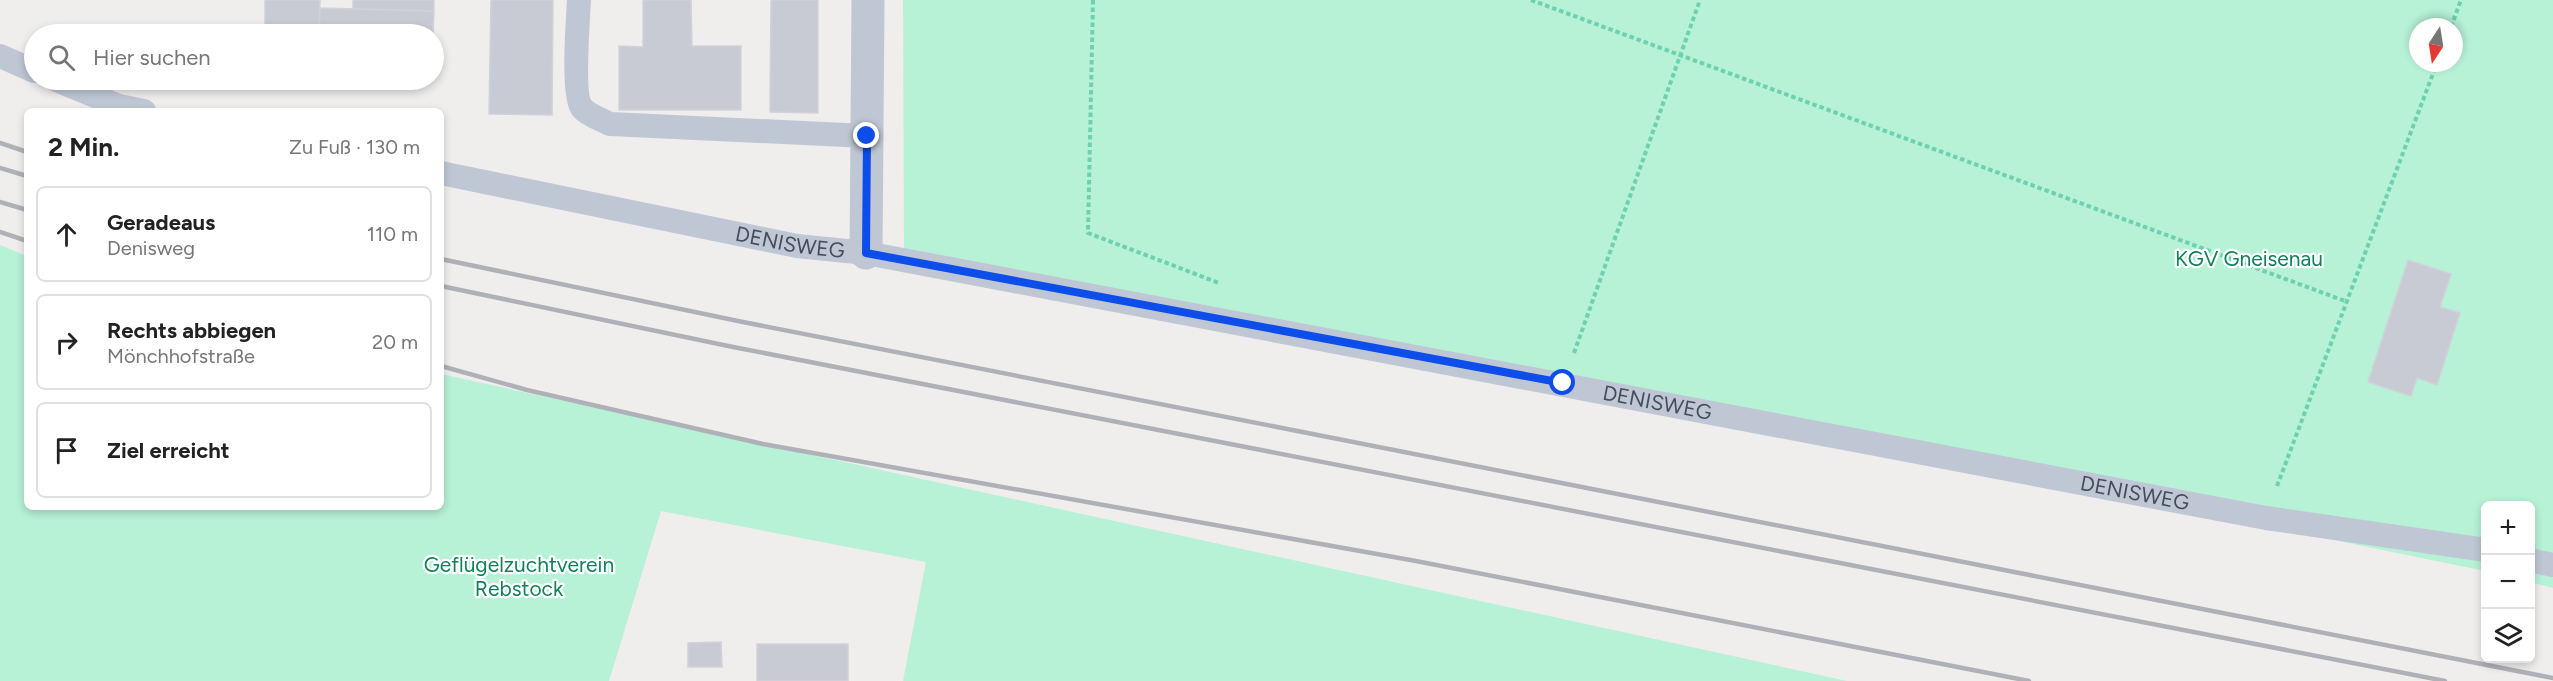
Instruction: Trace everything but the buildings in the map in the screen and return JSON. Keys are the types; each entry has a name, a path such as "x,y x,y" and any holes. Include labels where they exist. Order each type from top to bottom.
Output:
{"street":[{"path":"866,253 868,0"}],"lane":[{"path":"579,0 576,90 580,106 590,115 610,123 867,136"},
{"path":"0,56 24,67"},
{"path":"80,90 129,108"},
{"name":"DENISWEG","path":"444,173 797,246 866,253 1563,383 2266,518 2481,549"},
{"path":"2535,561 2553,565"}],"path":[{"path":"1093,0 1088,233 1228,286"},
{"path":"1531,0 2345,301"},
{"path":"1563,383 1700,0"},
{"path":"2454,18 2461,0"},
{"path":"2266,518 2345,301 2434,72"}],"green space":[{"name":"KGV Gneisenau","path":"903,0 2553,0 2553,588 2535,583 2535,501 2481,501 2481,570 904,248"},
{"name":"Geflügelzuchtverein Rebstock","path":"0,245 24,255 24,510 444,510 444,375 1847,681 903,681 926,562 661,511 609,681 0,681"}],"railway":[{"path":"0,143 24,151"},
{"path":"0,168 24,175"},
{"path":"0,202 24,209"},
{"path":"0,232 24,240"},
{"path":"444,260 738,321 2553,678"},
{"path":"444,287 733,347 2445,681"},
{"path":"444,367 527,390 763,444 1416,561 2029,681"}],"route":[{"path":"867,136 866,253 1381,351 1563,383"}]}
